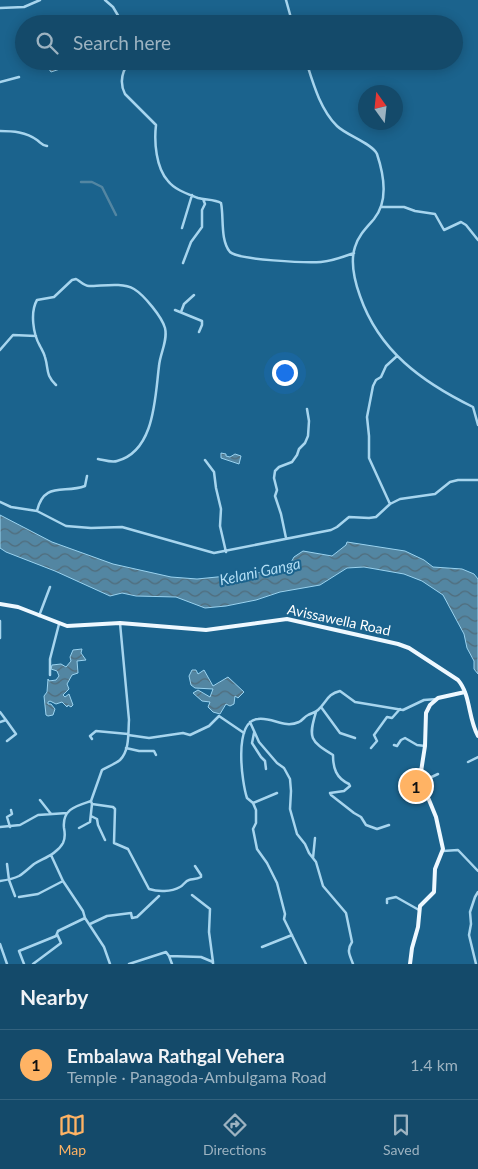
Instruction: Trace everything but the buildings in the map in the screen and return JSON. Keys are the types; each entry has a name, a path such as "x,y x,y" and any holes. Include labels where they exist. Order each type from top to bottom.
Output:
{"main road":[{"name":"Avissawella Road","path":"0,604 18,607 59,624 72,627 120,623 206,630 233,628 278,619 297,620 369,636 409,648 458,680 465,692 469,713 478,736"},
{"path":"410,964 421,904 434,892 435,869 443,851 436,816 421,782 420,775 425,746 426,713 430,705 438,698 465,692"}],"street":[{"path":"0,8 24,7 40,0"},
{"path":"105,0 113,7 118,15"},
{"path":"286,0 290,15"},
{"path":"124,70 121,81 124,94 156,125 156,153 168,182 184,193 221,203 222,229 228,248 234,254 250,258 288,262 322,262 354,253"},
{"path":"309,70 320,100 338,127 359,141 369,145 376,152 384,183 382,207 359,237 354,249 355,283 362,303 389,348 434,386 473,407 478,425"},
{"path":"0,82 19,77"},
{"path":"0,131 23,133 36,139 42,145 47,146"},
{"path":"182,228 192,195"},
{"path":"183,263 191,242 202,227 202,210 205,204 203,199"},
{"path":"382,207 404,207 435,214 444,230 461,222 466,225 478,240"},
{"path":"56,385 48,378 45,357 36,336 33,320 35,304 37,300 54,297 72,280 76,279 87,286 126,286 134,290 154,310 164,324 166,331 165,343 160,357 157,395 142,444 132,454 116,462 98,459"},
{"path":"181,312 184,304 194,295"},
{"path":"175,310 202,321 199,332"},
{"path":"0,350 13,335 36,336"},
{"path":"390,504 369,458 370,436 367,417 373,386 376,380 382,377 386,366 397,356"},
{"path":"286,538 275,496 277,490 274,478 279,467 292,462 297,456 299,449 305,443 308,436 309,421 307,409"},
{"path":"205,460 214,472 221,509 220,526 226,552"},
{"path":"37,511 43,496 58,489 85,486 87,476"},
{"path":"0,502 11,507 37,511 66,526 91,528 122,527 214,553 331,530 352,516 376,517 390,504 408,497 418,498 435,494 450,482 478,480"},
{"path":"39,616 50,587"},
{"path":"0,622 0,638"},
{"path":"79,828 90,822 92,802 102,770 118,762 126,748 128,707 120,623"},
{"path":"50,675 50,659 59,624"},
{"path":"389,826 377,830 366,826 361,817 331,795 330,793 344,791 350,786 338,776 334,768 333,755 319,747 311,735 310,731 316,712 332,693 340,691 355,702 400,709 405,709 424,700 438,698"},
{"path":"328,698 330,703"},
{"path":"321,707 340,733 355,738"},
{"path":"371,748 377,741 374,735 379,726 387,717 392,718 400,709"},
{"path":"0,712 16,734 7,741"},
{"path":"306,964 284,919 285,914 277,883 267,863 257,849 253,829 256,810 253,803 247,798 240,758 244,734 250,722 258,718 285,725 293,724 300,722 308,714 316,712"},
{"path":"92,739 90,736 96,731 149,738 169,734 183,733 190,735 209,726 219,716 244,734"},
{"path":"0,722 6,720"},
{"path":"250,722 259,742 277,763 284,768 290,778 292,821 297,834 305,844 318,868 323,886 346,913 352,942 348,951 353,964"},
{"path":"255,732 252,743 260,757 265,761 266,769"},
{"path":"394,745 397,746 405,738 417,745 425,746"},
{"path":"126,748 139,751 154,751 156,755"},
{"path":"468,762 478,757"},
{"path":"421,782 438,774"},
{"path":"253,803 277,793"},
{"path":"40,800 51,814"},
{"path":"0,881 20,875 35,863 51,855 64,842 64,821 67,813 72,808 92,802 115,808 114,842 128,848 149,889 157,891 169,890 182,886 188,880 198,879 202,874 195,866"},
{"path":"10,827 8,816 12,814 11,810"},
{"path":"0,827 24,824 38,816 67,813"},
{"path":"91,816 97,819 104,840"},
{"path":"313,858 315,838"},
{"path":"443,851 458,850 478,871"},
{"path":"51,855 63,881 83,910 104,947 110,964"},
{"path":"7,864 8,880 15,896"},
{"path":"19,897 38,894 63,881"},
{"path":"476,964 469,935 471,924 470,912 478,892"},
{"path":"192,895 210,909 209,932 213,963"},
{"path":"90,924 107,916 131,912 132,918 138,917 159,896"},
{"path":"387,903 387,899 396,897 420,910"},
{"path":"24,964 19,952 56,936 58,931 86,918"},
{"path":"33,964 61,943 57,934"},
{"path":"262,947 292,935"},
{"path":"0,944 7,964"},
{"path":"129,964 166,952 172,964"},
{"path":"169,956 201,957 213,963"}],"water":[{"path":"221,453 230,457 235,454 241,456 239,464 221,458"},
{"path":"0,515 52,542 113,564 171,577 197,579 257,573 289,566 294,557 303,551 332,556 346,545 347,542 405,551 424,560 433,567 462,569 474,574 478,579 478,674 474,669 474,661 467,648 464,634 443,595 422,581 404,574 364,567 347,568 320,585 280,592 256,600 226,606 205,608 176,597 136,596 122,593 110,596 0,548"},
{"path":"82,649 81,653 86,660 77,661 78,673 72,675 67,684 69,689 63,695 65,697 69,694 73,705 71,707 68,705 67,707 62,702 56,704 50,701 48,704 51,704 55,709 53,715 46,715 44,696 47,692 48,679 49,681 56,680 59,676 57,671 51,669 52,665 61,664 66,667 71,661 70,657 73,650"},
{"path":"192,670 196,670 198,674 204,670 213,686 228,677 244,692 238,698 235,696 234,704 230,706 226,704 220,714 213,712 208,707 210,702 202,701 193,693 198,690 210,697 213,689 195,688 191,685 189,676"}],"waterway":[{"path":"81,182 92,182 102,187 116,215"}],"place":[{"name":"Embalawa Rathgal Vehera","path":"416,786"}],"water label":[{"name":"Kelani Ganga","path":"260,572"}]}
